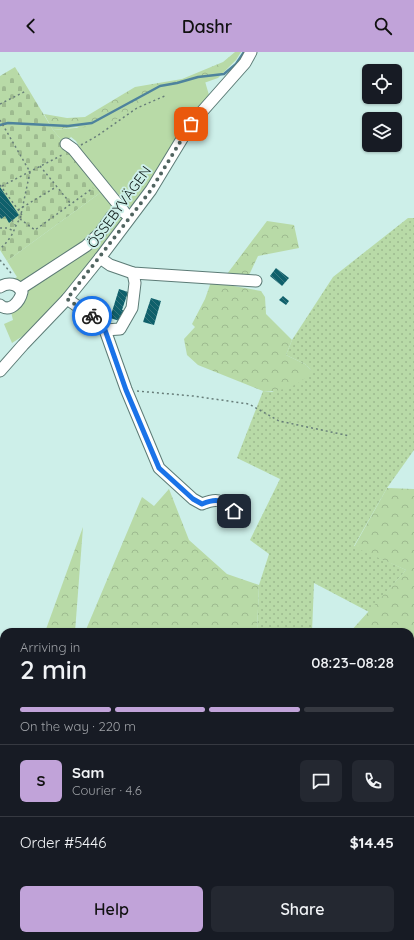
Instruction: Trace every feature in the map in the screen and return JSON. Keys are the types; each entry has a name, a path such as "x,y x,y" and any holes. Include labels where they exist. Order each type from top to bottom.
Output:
{"street":[{"name":"ÖSSEBYVÄGEN","path":"0,371 67,299 100,258 151,190 191,124 245,63 251,52"},
{"path":"70,147 130,218"},
{"path":"20,289 86,246 100,233 112,216 122,209"},
{"path":"100,258 110,265 133,273 256,281"},
{"path":"105,330 120,328 132,308 134,283 133,273"},
{"path":"0,286 6,284 14,285 22,292 15,305 7,308 0,305"},
{"path":"67,299 96,319 105,330 126,390 159,468 193,499 202,504 212,500 221,501 234,511"}],"path":[{"path":"0,104 26,91"},
{"path":"22,215 1,186 30,172 70,147 97,136 137,108 167,95"},
{"path":"0,120 30,172 22,215 15,225 14,231 0,249"},
{"path":"40,166 71,204"},
{"path":"20,219 35,230 96,186"},
{"path":"18,210 56,187"},
{"path":"12,220 15,225"},
{"path":"0,228 7,228 14,231"},
{"path":"0,260 11,273"},
{"path":"126,390 193,396 249,404 279,421 350,436"}],"green space":[{"path":"235,52 241,52 236,60 218,78 201,84 124,152 77,127 53,130 44,114 67,118 85,117 135,87 182,79 223,62"},
{"path":"15,67 53,130 104,190 7,261 0,250 0,76"},
{"path":"204,78 209,95 137,204 129,207 82,152 76,141 71,137 64,143 53,130 108,125 164,87"},
{"path":"104,190 125,217 75,282 29,332 12,343 4,324 13,320 11,312 26,299 21,283 14,279 17,277 7,261"},
{"path":"408,218 414,218 414,450 387,488 354,546 406,570 369,612 314,583 312,628 257,628 259,585 269,554 250,540 280,479 237,458 263,391 272,392 311,370 305,364 286,355 292,340 333,277"},
{"path":"267,221 294,225 299,248 258,256 246,278 227,274"},
{"path":"211,282 261,291 265,297 266,314 292,340 286,355 305,364 311,370 303,380 290,387 277,391 263,391 198,365 187,355 184,339 195,327 192,324 205,299"},
{"path":"387,488 414,489 414,628 354,628 406,570 354,547"},
{"path":"169,489 189,540 227,574 259,585 257,628 87,628 142,497 154,506"},
{"path":"83,527 75,628 46,628"}],"building":[{"path":"0,187 19,215 9,223 5,216 1,219 0,217"},
{"path":"276,268 289,278 282,286 270,276"},
{"path":"119,289 128,292 122,310 126,311 123,322 110,318"},
{"path":"283,296 289,301 286,305 279,300"},
{"path":"151,298 161,301 154,325 143,322"},
{"path":"84,320 94,324 91,331 82,327"}],"waterway":[{"path":"0,125 8,123 68,126 92,123 160,86 198,77 224,74 236,64 244,52"}],"way so far":[{"path":"92,316 67,299 151,190 191,124"}],"route":[{"path":"92,316 105,330 126,390 159,468 193,499 202,504 212,500 221,501 234,511"}]}
